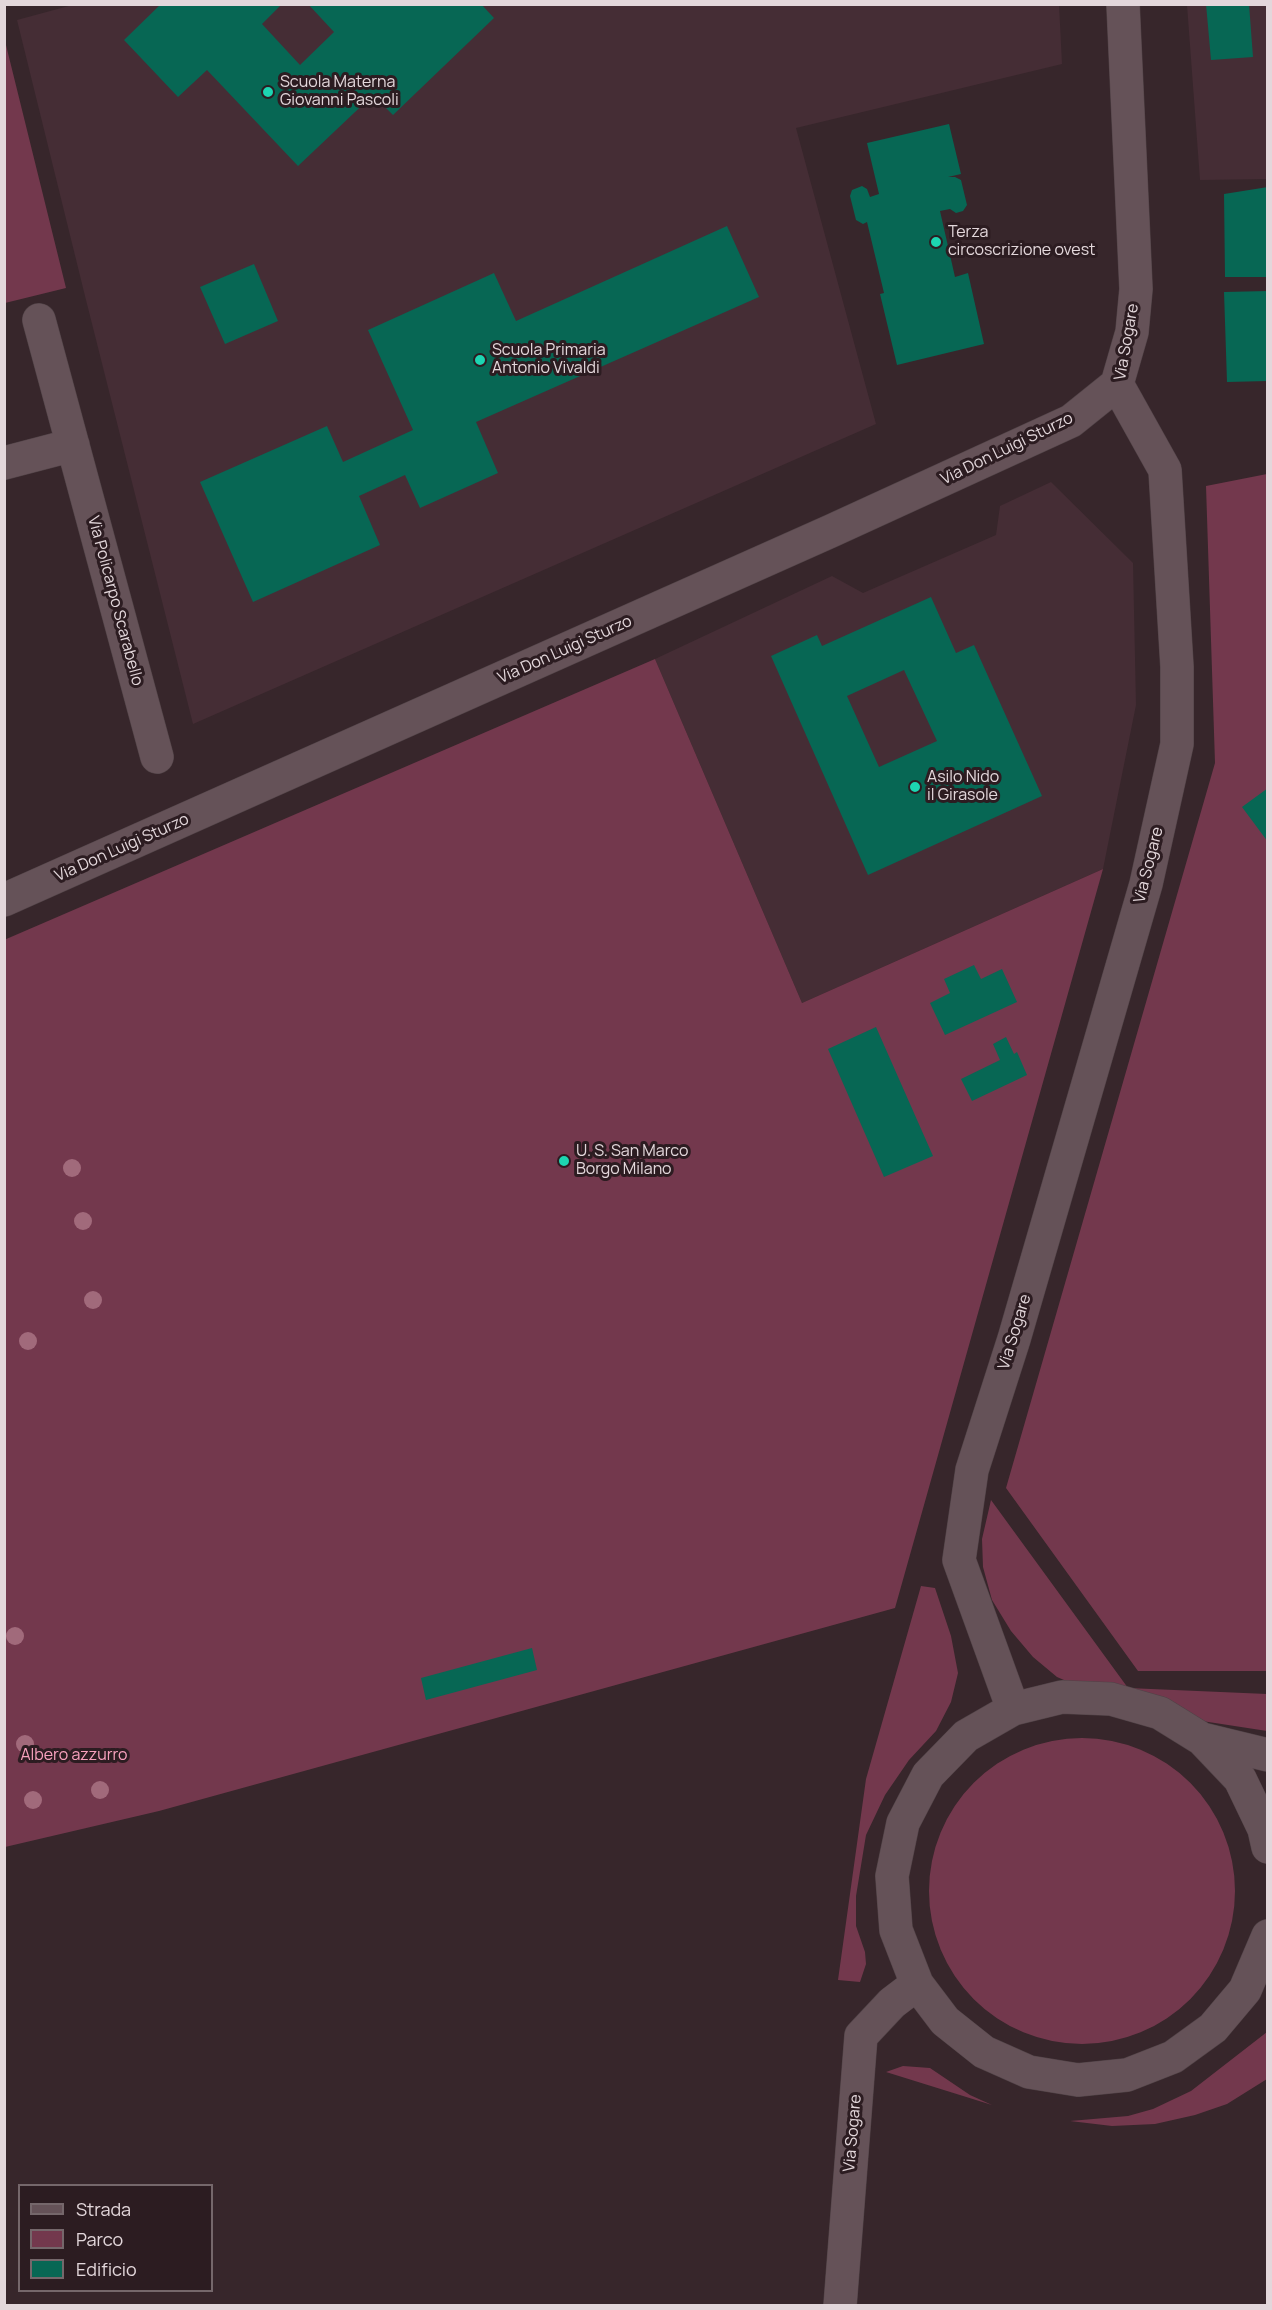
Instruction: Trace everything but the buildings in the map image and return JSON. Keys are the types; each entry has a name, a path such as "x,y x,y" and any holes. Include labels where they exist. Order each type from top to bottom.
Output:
{"street":[{"name":"Via Sogare","path":"1014,1709 959,1560 972,1470 1014,1339 1146,884 1177,744 1177,667 1165,470 1117,384 1132,332 1136,289 1123,4"},
{"name":"Via Policarpo Scarabello","path":"39,320 157,757"},
{"name":"Via Don Luigi Sturzo","path":"4,900 831,531 1071,421 1117,384"},
{"path":"4,463 73,445"},
{"path":"1268,1847 1264,1829 1240,1779 1202,1739 1160,1713 1111,1699 1062,1697 1014,1709 966,1736 958,1743 928,1775 903,1823 891,1876 896,1930 917,1984 945,2021 984,2052 1029,2072 1078,2080 1127,2074 1173,2057 1214,2028 1256,1982 1268,1936"},
{"path":"1202,1739 1268,1755"},
{"name":"Via Sogare","path":"840,2306 861,2036 892,2003 917,1984"}],"shaded area":[{"name":"Scuola Primaria Antonio Vivaldi","path":"76,4 1059,4 1062,64 796,128 876,424 193,724 17,20"},
{"path":"1187,5 1267,5 1267,179 1200,180"},
{"name":"Asilo Nido il Girasole","path":"1051,482 1133,563 1136,705 1103,869 802,1003 655,659 832,576 863,593 996,535 1000,506"}],"green space":[{"path":"5,41 66,288 4,303"},
{"path":"1267,474 1267,1671 1138,1671 1006,1488 1215,763 1206,486"},
{"name":"U. S. San Marco Borgo Milano","path":"655,659 802,1003 1103,869 895,1608 159,1811 5,1847 4,940"},
{"path":"991,1500 1128,1688 1267,1694 1267,1731 1202,1721 1078,1686 1057,1677 1033,1657 1011,1631 992,1600 983,1567 982,1539"},
{"path":"921,1586 935,1588 951,1636 958,1673 951,1702 936,1731 909,1760 885,1795 866,1835 856,1896 856,1926 865,1952 866,1964 860,1982 838,1980 866,1779"},
{"path":"1067,1738 1097,1738 1141,1749 1167,1763 1191,1782 1210,1806 1224,1832 1233,1861 1235,1891 1233,1921 1224,1950 1210,1976 1191,2000 1167,2019 1127,2038 1097,2044 1067,2044 1023,2033 997,2019 973,2000 963,1988 940,1950 935,1936 929,1906 929,1876 940,1832 954,1806 973,1782 985,1772 1023,1749 1037,1744"},
{"path":"1267,2032 1267,2079 1227,2104 1195,2115 1155,2124 1112,2126 1070,2121 1128,2116 1153,2109 1191,2091"},
{"path":"903,2066 930,2068 970,2095 992,2105 886,2072"}],"place":[{"name":"Scuola Materna Giovanni Pascoli","path":"268,92"},
{"name":"Terza circoscrizione ovest","path":"936,242"},
{"name":"Scuola Primaria Antonio Vivaldi","path":"480,360"},
{"name":"Asilo Nido il Girasole","path":"915,787"},
{"name":"U. S. San Marco Borgo Milano","path":"564,1161"}],"park label":[{"name":"Albero azzurro","path":"74,1756"}]}
